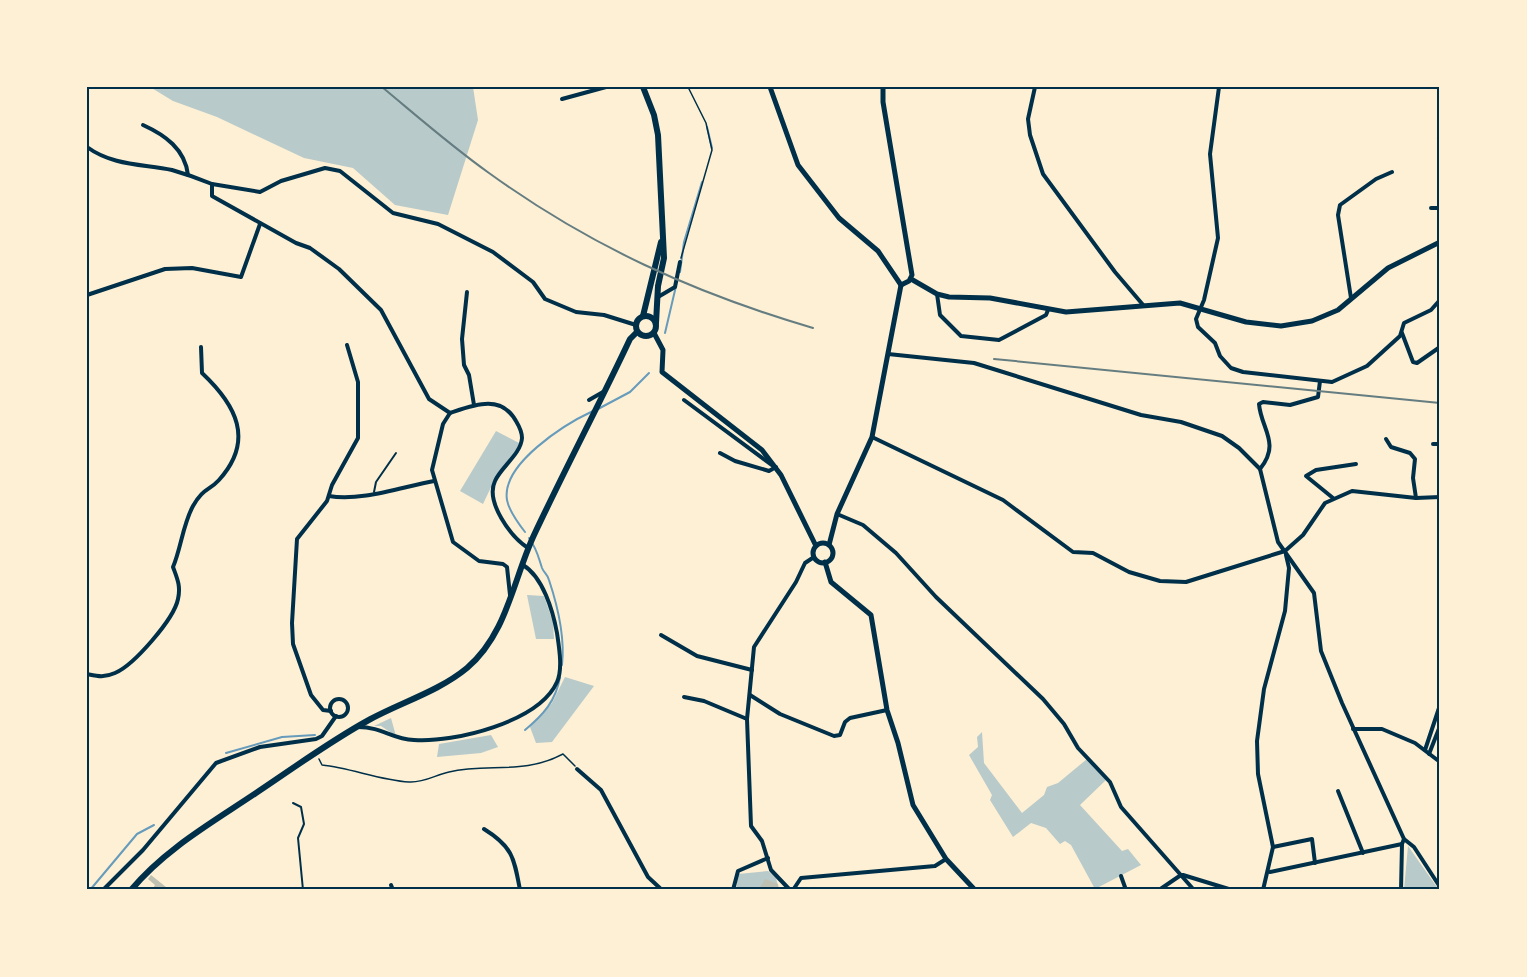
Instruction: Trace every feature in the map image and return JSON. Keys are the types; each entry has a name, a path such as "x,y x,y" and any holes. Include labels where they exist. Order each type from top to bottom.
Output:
{"main road":[{"path":"643,87 654,116 658,135 663,235 664,266 657,297 654,333 645,337 637,332 636,325 643,316 663,235"},
{"path":"643,316 650,316 656,324"},
{"path":"131,890 146,872 168,854 316,754 388,709 442,685 468,667 493,635 511,598 536,530 630,339 637,332"}],"street":[{"path":"562,99 606,87"},
{"path":"770,87 798,165 839,218 878,251 901,285 894,332 872,437 837,514 828,545 833,555 825,562 820,562 814,557"},
{"path":"883,87 883,102 911,279"},
{"path":"1035,87 1028,119 1042,174 1115,272 1144,306"},
{"path":"1219,87 1210,154 1218,238 1201,308 1196,319 1198,327 1215,343 1220,356 1232,368 1243,372 1320,382 1332,382 1345,378 1367,366 1402,332"},
{"path":"143,125 164,136 180,152 187,163 188,175"},
{"path":"87,147 96,154 126,164 188,175 213,184 260,192 281,181 325,168 340,171 393,213 438,224 494,252 532,282 545,299 576,312 604,315 636,325"},
{"path":"1351,298 1338,215 1340,205 1376,179 1392,172"},
{"path":"213,184 212,196 260,224 309,248 339,269 381,310 429,399 450,413"},
{"path":"1431,208 1440,208"},
{"path":"87,294 165,269 192,268 241,277 260,224"},
{"path":"911,279 937,294 949,297 990,298 1048,310 1075,312 1180,303 1246,322 1281,326 1322,317 1351,298 1388,268 1440,242"},
{"path":"657,297 675,287 681,262"},
{"path":"901,285 911,279"},
{"path":"467,292 462,339 464,365 469,375 474,405"},
{"path":"937,294 940,315 961,336 999,340 1046,315 1048,310"},
{"path":"1439,301 1431,310 1404,323 1402,332 1413,362 1417,363 1440,346"},
{"path":"654,333 663,350 660,366 665,375 762,450 781,475 816,546 814,557 805,563 796,582 754,647 747,719 752,826 762,840 771,870 792,890 801,878 935,866 946,860"},
{"path":"336,716 331,711 322,710 311,695 293,644 292,623 297,539 329,496 360,430 358,382 347,345"},
{"path":"87,674 102,677 129,665 172,615 178,601 180,585 172,567 192,508 203,490 219,481 238,450 238,423 224,394 202,373 201,347"},
{"path":"888,354 975,363 1141,415 1181,422 1222,436 1239,448 1260,469 1278,542 1314,593 1321,651 1403,841 1401,890"},
{"path":"1260,469 1266,461 1269,436 1259,404 1263,402 1290,405 1318,395 1320,382"},
{"path":"589,400 605,393"},
{"path":"684,400 768,464 776,467"},
{"path":"511,598 507,567 503,564 479,561 453,542 432,470 443,424 450,413 485,403 503,406 511,412 521,432 520,444 493,483 494,501 500,516 528,548"},
{"path":"872,437 1003,500 1073,552 1093,553 1129,572 1160,582 1186,582 1285,551 1303,535 1325,503 1352,491 1416,498 1440,497"},
{"path":"1386,439 1391,447 1410,453 1415,459 1413,478 1416,498"},
{"path":"1433,444 1440,444"},
{"path":"720,453 735,461 769,471 776,467"},
{"path":"1333,498 1306,476 1316,470 1356,464"},
{"path":"329,496 356,499 374,492 434,481"},
{"path":"837,514 863,525 896,553 936,597 1043,699 1064,724 1078,748 1110,782 1121,807 1194,890"},
{"path":"816,546 822,543 828,545"},
{"path":"1263,890 1270,872 1273,847 1258,774 1257,741 1264,689 1280,637 1285,610 1289,568 1285,551"},
{"path":"825,562 831,582 872,615 887,710 898,743 913,805 946,860 975,890"},
{"path":"357,727 381,729 394,738 415,741 436,739 486,730 524,714 543,701 557,681 560,651 551,607 531,571 523,565"},
{"path":"661,635 697,656 752,670"},
{"path":"750,695 780,714 834,736 840,735 844,722 850,718 887,710"},
{"path":"684,697 704,701 747,719"},
{"path":"103,890 142,850 216,763 260,747 316,739 322,736 336,716 346,714 348,709 346,702 339,699 334,701 331,711"},
{"path":"1425,750 1440,705"},
{"path":"1429,754 1440,726"},
{"path":"1353,729 1382,729 1425,750 1440,762"},
{"path":"577,769 601,790 648,877 663,890"},
{"path":"1338,791 1363,853"},
{"path":"483,829 503,841 513,856 520,890"},
{"path":"1273,847 1312,839 1315,863"},
{"path":"1270,872 1363,853 1403,841 1414,847 1440,887"},
{"path":"734,890 738,872 768,858"},
{"path":"1159,890 1182,875 1232,890"},
{"path":"1121,876 1126,890"},
{"path":"1194,890 1197,879"},
{"path":"391,885 393,890"}],"lane":[{"path":"374,492 376,482 396,453"},
{"path":"292,803 301,807 304,824 298,838 303,890"}],"path":[{"path":"681,262 684,242 712,150 706,123 688,87"},
{"path":"316,754 322,765 348,768 411,782 429,780 449,772 512,769 545,763 563,754 572,761 577,769"}],"shaded area":[{"path":"150,87 473,87 478,120 448,215 395,205 353,168 304,158 217,117 173,101"},
{"path":"496,431 521,444 493,483 483,504 460,491"},
{"path":"527,595 544,596 553,622 554,639 536,639"},
{"path":"565,677 594,686 552,742 536,743 530,727 552,703"},
{"path":"391,718 396,736 381,726 374,726"},
{"path":"982,732 984,763 1022,813 1044,795 1047,787 1058,783 1087,759 1106,780 1080,805 1122,851 1128,849 1141,865 1095,889 1071,845 1065,841 1060,844 1046,828 1031,823 1013,837 990,800 992,795 969,755 978,747 977,737"},
{"path":"491,735 498,747 481,753 437,757 439,744"},
{"path":"1408,846 1439,890 1404,890"},
{"path":"768,871 776,878 779,890 736,890 738,874"}],"building":[{"path":"151,875 166,887 164,890 152,890 155,885 148,879"},
{"path":"765,879 778,884 779,890 759,890"}],"waterway":[{"path":"707,127 712,148"},
{"path":"680,272 684,242 702,182"},
{"path":"665,333 676,286"},
{"path":"598,409 630,392 649,373"},
{"path":"525,532 512,513 507,500 508,486 514,473 524,459 552,435 593,411"},
{"path":"529,538 548,578 555,601 562,633 562,665"},
{"path":"525,730 548,707 560,677"},
{"path":"226,753 282,737 315,735"},
{"path":"90,890 137,834 154,825"}],"railway":[{"path":"382,87 475,163 527,199 605,245 685,283 813,328"},
{"path":"994,359 1440,403"}]}
